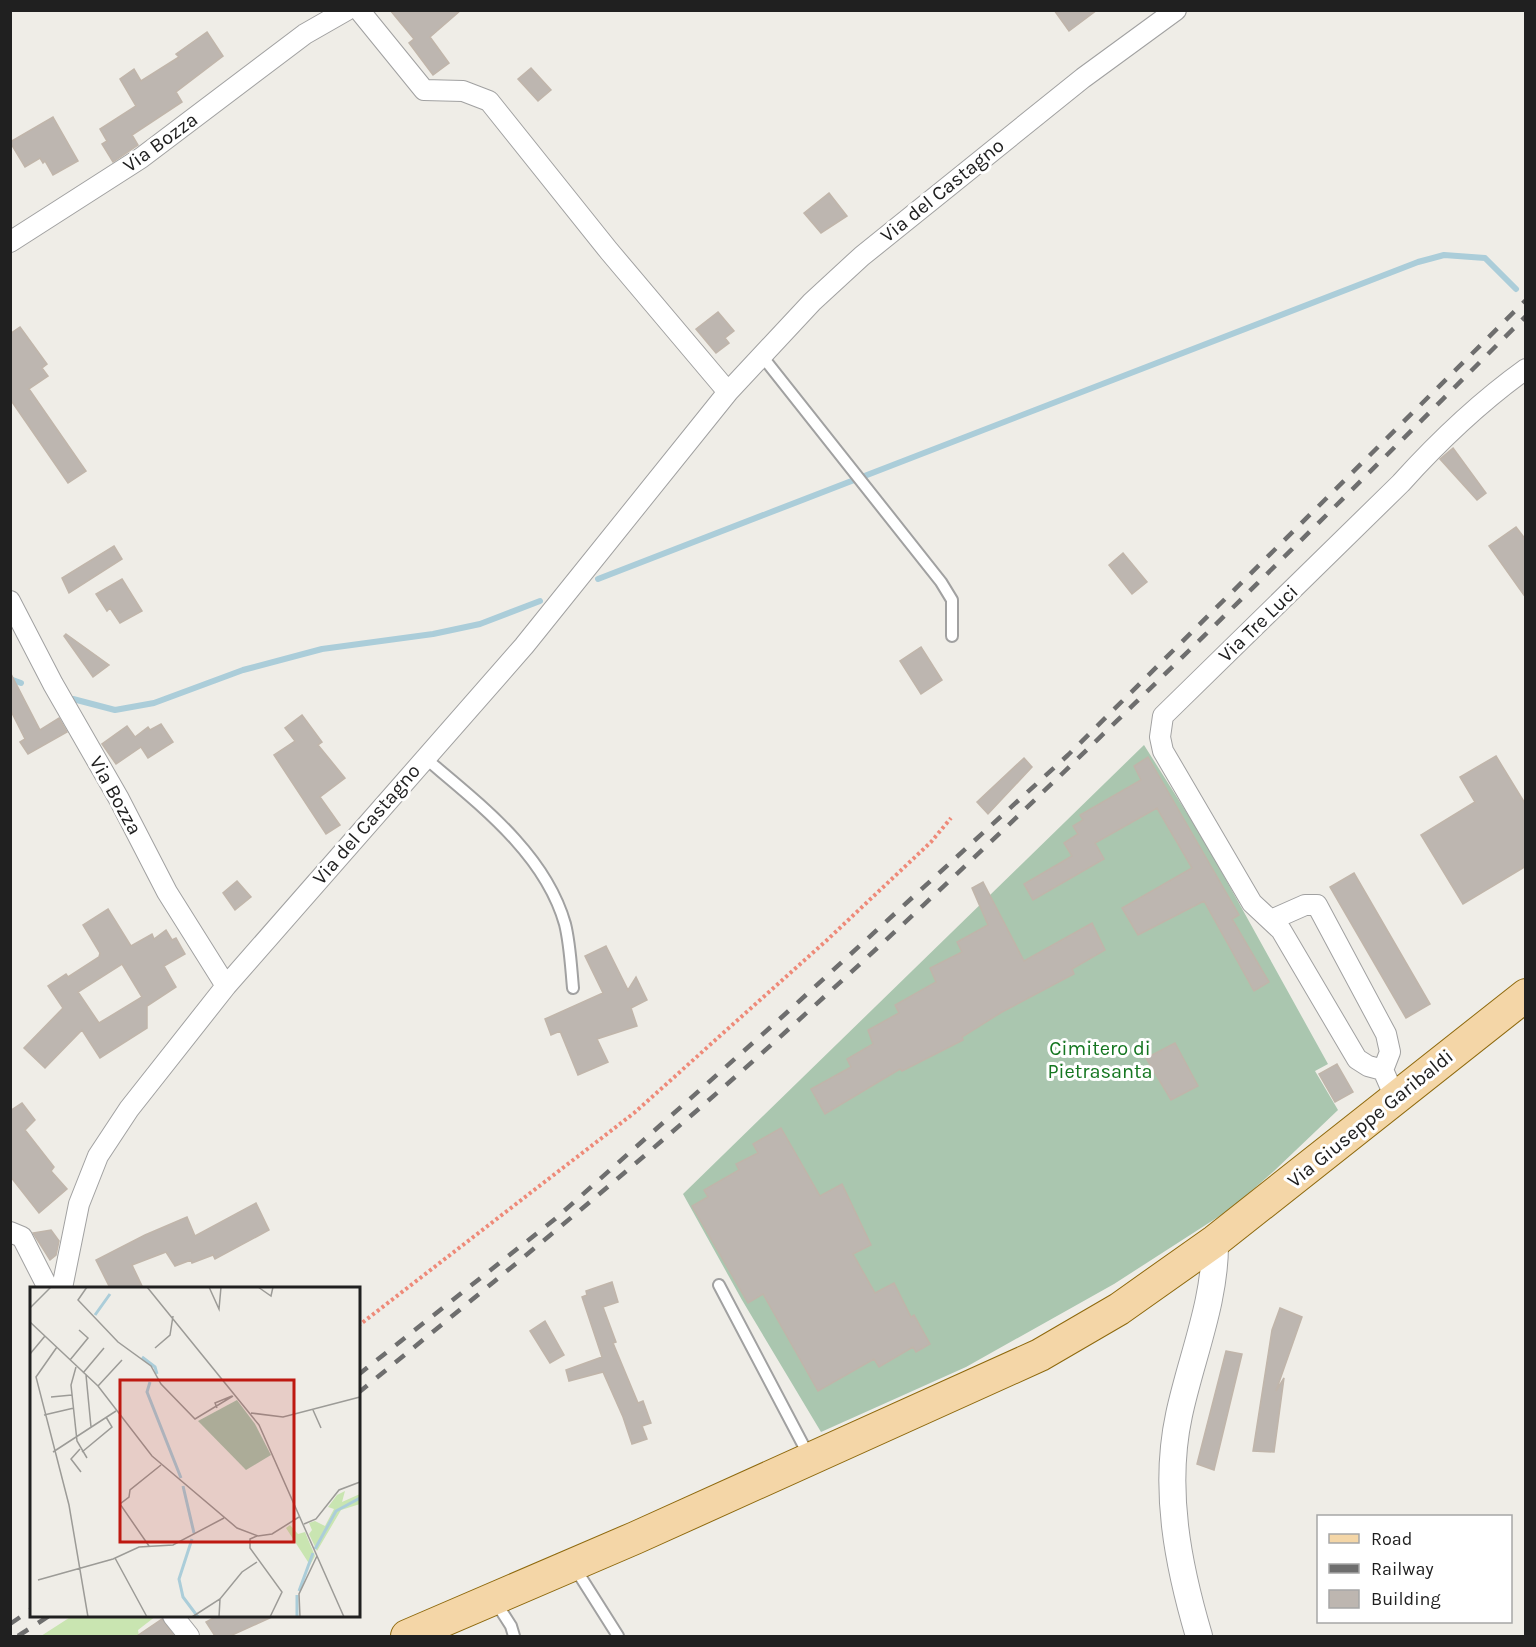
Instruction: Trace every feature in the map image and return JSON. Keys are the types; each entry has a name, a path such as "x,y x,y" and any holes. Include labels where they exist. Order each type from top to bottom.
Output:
{"main road":[{"name":"Via Giuseppe Garibaldi","path":"407,1636 573,1565 1040,1355 1119,1309 1215,1241 1526,995"}],"street":[{"name":"Via Bozza","path":"10,242 141,158 304,34 346,10"},
{"path":"359,10 424,90 463,92 489,101 609,251 728,392"},
{"name":"Via del Castagno","path":"62,1287 79,1204 98,1156 129,1109 226,986 424,757 524,646 728,392 812,302 862,256 1083,78 1176,10"},
{"name":"Via Tre Luci","path":"1383,1070 1368,1066 1357,1059 1281,930 1252,903 1163,751 1160,737 1163,716 1401,483 1434,447 1498,388 1526,369"},
{"name":"Via Bozza","path":"10,601 53,684 119,799 167,892 226,986"},
{"path":"1271,921 1305,905 1317,905 1386,1034 1390,1052 1383,1070 1390,1086 1393,1102"},
{"path":"10,1232 22,1237 47,1287"},
{"path":"1199,1636 1178,1551 1173,1463 1178,1417 1213,1279 1215,1241"},
{"path":"174,1617 189,1636"}],"lane":[{"path":"762,356 941,582 951,600 952,636"},
{"path":"424,757 505,829 541,873 565,923 573,988"},
{"path":"719,1285 811,1459"},
{"path":"573,1565 618,1636"},
{"path":"493,1598 511,1626 514,1636"}],"path":[{"path":"360,1324 634,1113 826,941 931,842 951,818"}],"green space":[{"name":"Cimitero di Pietrasanta","path":"1144,745 1204,840 1328,1064 1315,1071 1338,1110 1232,1208 1114,1284 966,1367 821,1432 742,1300 683,1194"},
{"path":"70,1617 155,1617 138,1630 139,1636 41,1636"}],"building":[{"path":"390,10 461,10 430,37 449,63 433,75 409,43 414,39"},
{"path":"1054,10 1097,10 1069,31"},
{"path":"207,32 223,56 176,92 182,102 132,135 138,145 113,162 102,144 107,141 100,129 136,106 120,79 134,69 141,81 179,57 176,54"},
{"path":"531,68 551,90 538,101 518,79"},
{"path":"53,117 78,161 53,175 45,161 43,163 40,158 25,167 10,142"},
{"path":"829,193 847,216 821,233 804,213"},
{"path":"718,312 734,331 725,338 729,343 716,353 696,329"},
{"path":"20,327 47,364 42,368 48,376 29,389 86,471 68,483 10,399 10,334"},
{"path":"1453,448 1486,493 1477,500 1440,459"},
{"path":"1516,527 1526,540 1526,598 1489,546"},
{"path":"114,546 122,559 69,593 62,578"},
{"path":"1123,553 1147,582 1132,594 1109,565"},
{"path":"122,579 142,611 120,623 110,608 107,611 96,594"},
{"path":"66,634 109,665 93,677 64,636"},
{"path":"921,647 942,680 921,694 900,661"},
{"path":"10,672 40,730 59,718 67,732 28,754 20,742 25,739 10,709"},
{"path":"302,715 322,742 318,745 345,778 320,797 340,825 326,834 274,755 295,741 285,728"},
{"path":"161,724 173,742 148,758 141,747 116,764 102,744 127,726 135,737 148,727 150,730"},
{"path":"1496,756 1526,805 1526,866 1463,904 1421,835 1475,802 1460,777"},
{"path":"1148,757 1239,915 1232,919 1269,982 1254,991 1204,901 1138,935 1122,908 1192,868 1157,808 1095,843 1104,859 1033,900 1024,884 1072,856 1064,843 1078,834 1073,826 1083,820 1080,815 1141,780 1134,766"},
{"path":"1024,758 1032,767 988,814 977,802"},
{"path":"1354,873 1430,1004 1406,1018 1330,887"},
{"path":"237,881 251,897 235,910 223,893"},
{"path":"983,882 1024,961 1092,923 1105,950 1072,969 1074,974 1002,1012 962,1037 963,1040 902,1071 900,1069 825,1114 811,1089 851,1067 847,1059 873,1044 868,1030 899,1013 895,1005 936,982 930,968 962,952 957,942 988,925 972,888"},
{"path":"108,909 131,946 152,934 154,939 166,930 172,940 176,938 185,954 164,966 176,987 147,1006 147,1028 100,1058 82,1030 45,1068 24,1048 63,1008 48,986 66,974 68,977 99,957 100,953 83,925","holes":["122,964 142,997 99,1023 78,992"]},
{"path":"606,946 628,990 636,977 647,1000 631,1008 637,1026 597,1039 608,1062 578,1075 560,1031 551,1035 545,1019 603,993 585,956"},
{"path":"1175,1043 1198,1086 1171,1100 1146,1058"},
{"path":"1337,1064 1353,1092 1335,1102 1319,1074"},
{"path":"22,1103 35,1120 25,1130 54,1167 51,1171 67,1189 39,1213 10,1176 10,1111"},
{"path":"781,1128 820,1196 842,1184 871,1245 853,1254 875,1293 894,1283 911,1317 914,1315 930,1344 916,1352 913,1347 879,1367 874,1359 818,1391 763,1294 748,1303 692,1206 708,1197 704,1190 739,1170 736,1164 758,1153 753,1144"},
{"path":"256,1203 269,1230 215,1259 213,1255 192,1263 191,1260 175,1266 166,1252 132,1265 143,1287 110,1287 96,1260 187,1217 195,1236"},
{"path":"51,1230 59,1241 56,1255 50,1260 33,1233"},
{"path":"612,1282 618,1302 603,1307 616,1342 613,1343 638,1403 643,1401 651,1423 642,1426 647,1439 632,1444 603,1372 569,1381 566,1370 602,1357 582,1297 587,1295 586,1291"},
{"path":"1280,1308 1302,1317 1276,1391 1284,1378 1274,1452 1253,1451 1272,1330"},
{"path":"545,1321 564,1355 550,1363 530,1331"},
{"path":"1226,1351 1242,1354 1214,1470 1197,1464"},
{"path":"215,1617 272,1617 230,1636 215,1636 206,1622"},
{"path":"162,1619 174,1636 137,1636"}],"waterway":[{"path":"598,579 1418,262 1444,255 1485,258 1516,289"},
{"path":"73,699 115,710 154,703 243,670 322,649 433,634 480,624 540,601"},
{"path":"10,679 21,683"}],"railway":[{"path":"360,1373 555,1219 783,1016 1068,755 1526,300"},
{"path":"360,1391 685,1121 885,941 1163,676 1526,316"},
{"path":"10,1624 30,1610"},
{"path":"18,1636 47,1617"}]}
